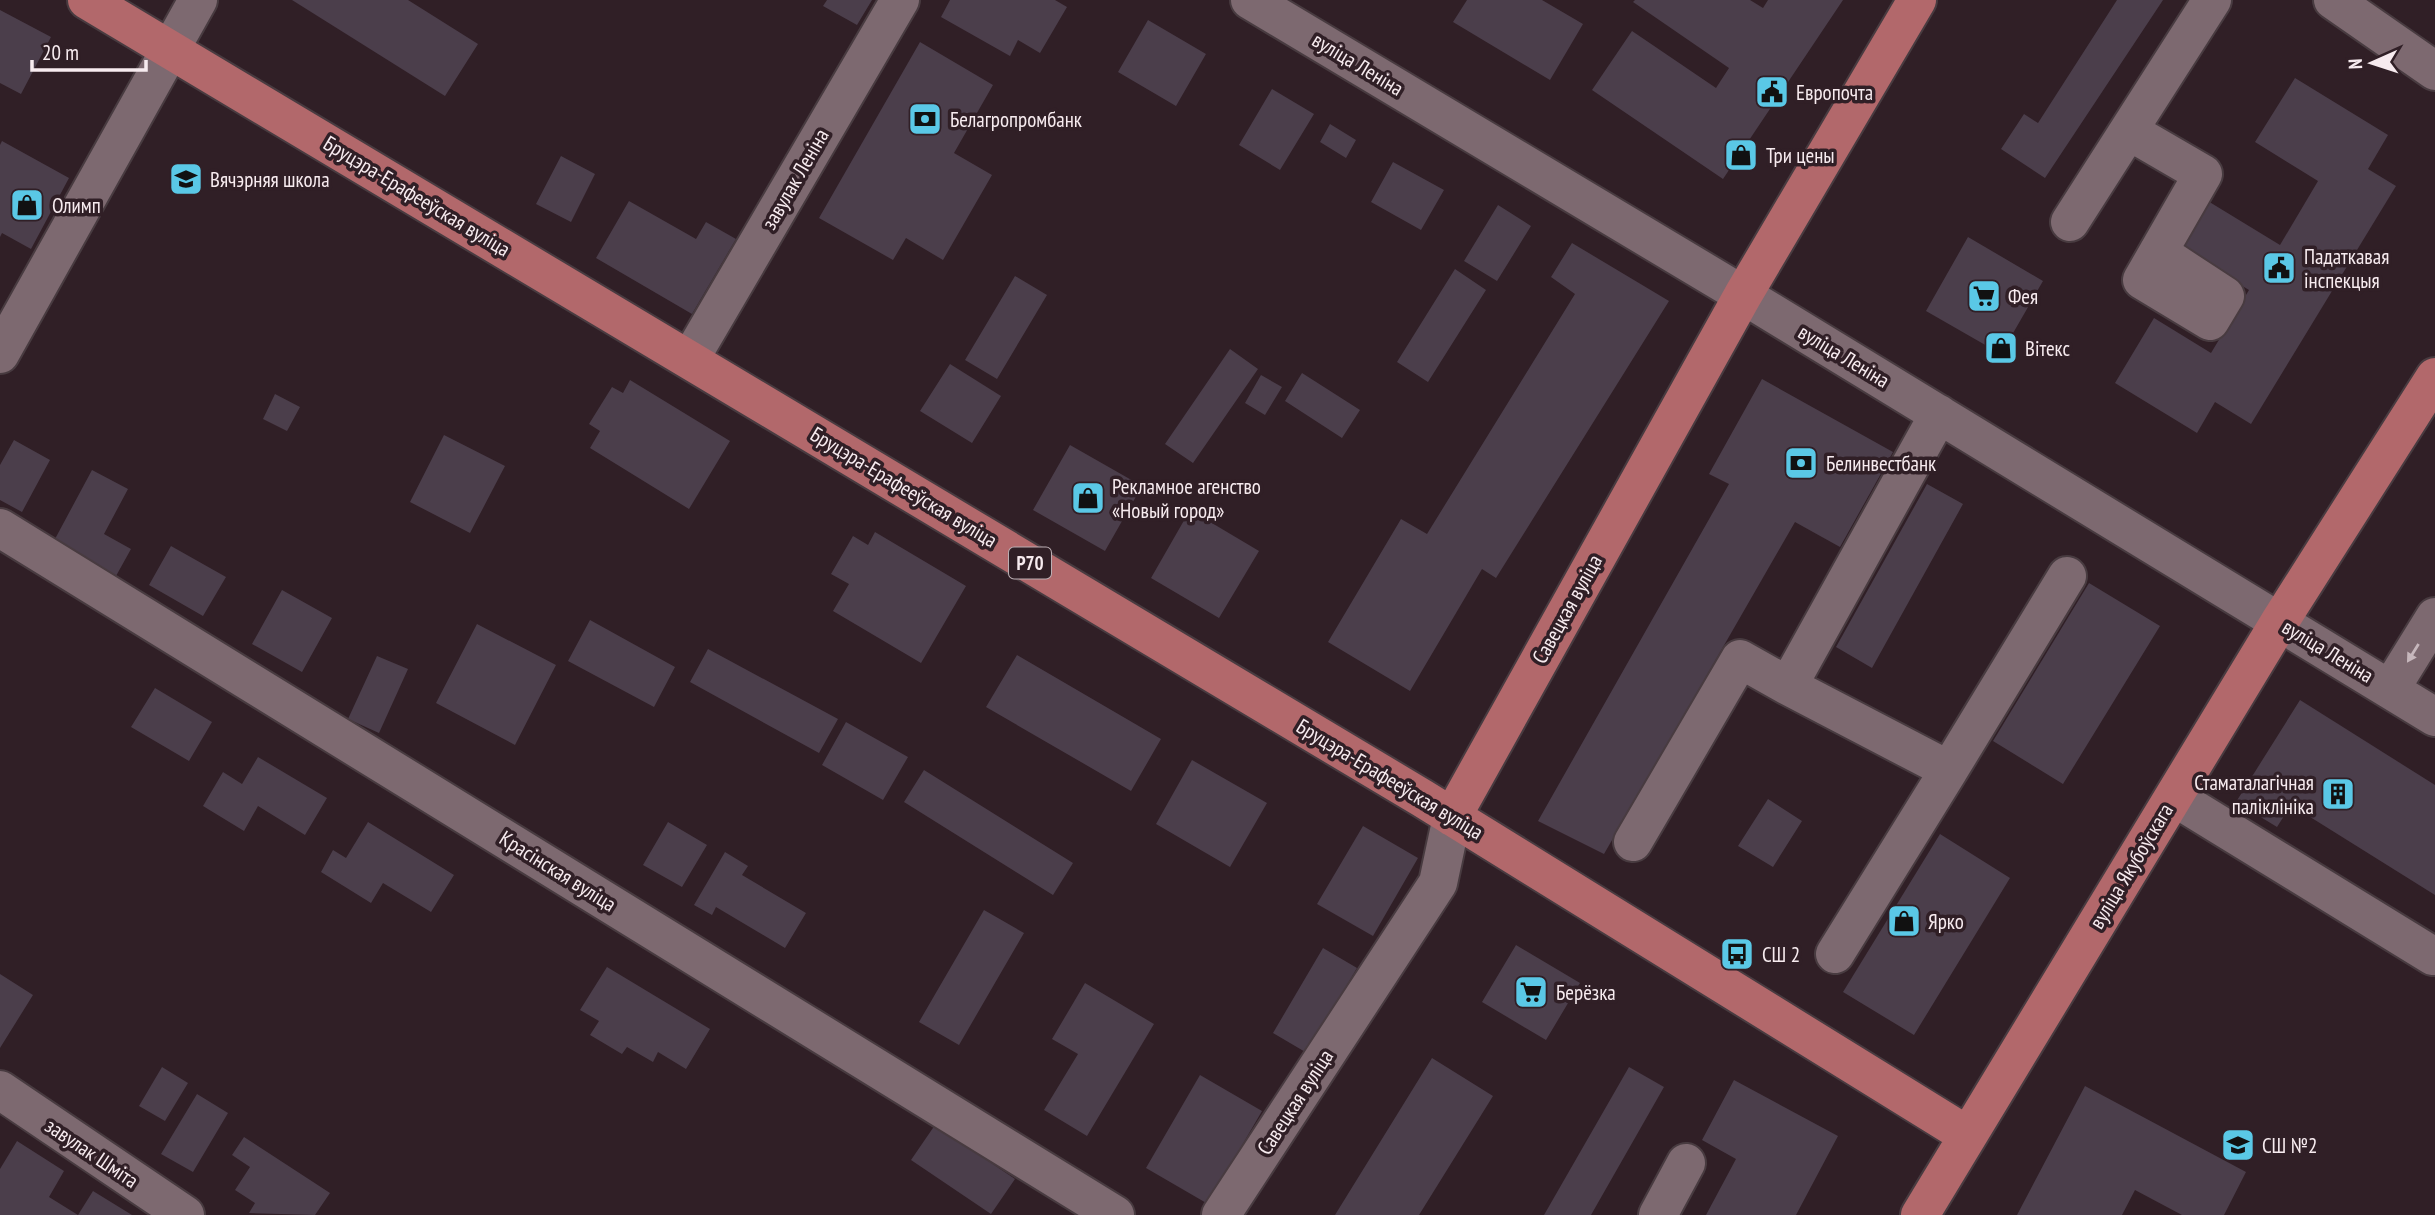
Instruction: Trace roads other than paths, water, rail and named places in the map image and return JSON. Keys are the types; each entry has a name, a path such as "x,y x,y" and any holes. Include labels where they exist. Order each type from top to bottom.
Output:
{"main road":[{"name":"Бруцэра-Ерафееўская вуліца","path":"87,0 1452,817 1968,1135"},
{"name":"Савецкая вуліца","path":"1452,817 1743,295 1917,0"},
{"name":"вуліца Якубоўскага","path":"1920,1215 2280,621 2435,377"}],"street":[{"path":"0,354 198,0"},
{"name":"завулак Леніна","path":"690,359 900,0"},
{"name":"вуліца Леніна","path":"1250,0 1743,295 2435,717"},
{"path":"2070,222 2212,0"},
{"path":"2333,0 2435,71"},
{"path":"2129,131 2203,174 2158,252"},
{"path":"1788,686 1939,414"},
{"name":"Красінская вуліца","path":"0,528 1115,1215"},
{"path":"1835,954 2067,576"},
{"path":"2391,688 2435,617"},
{"path":"1633,842 1740,659 1949,771"},
{"path":"2174,797 2433,956"},
{"name":"Савецкая вуліца","path":"1221,1215 1438,883 1452,817"},
{"name":"завулак Шміта","path":"0,1090 184,1215"},
{"path":"1658,1215 1686,1163"}],"place":[{"name":"Европочта","path":"1772,92"},
{"name":"Белагропромбанк","path":"925,119"},
{"name":"Три цены","path":"1741,155"},
{"name":"Вячэрняя школа","path":"186,179"},
{"name":"Олимп","path":"27,205"},
{"name":"Падаткавая інспекцыя","path":"2279,268"},
{"name":"Фея","path":"1984,296"},
{"name":"Вiтекс","path":"2001,348"},
{"name":"Белинвестбанк","path":"1801,463"},
{"name":"Рекламное агенство «Новый город»","path":"1088,498"},
{"name":"Стаматалагічная паліклініка","path":"2338,794"},
{"name":"Ярко","path":"1904,921"},
{"name":"СШ 2","path":"1737,954"},
{"name":"Берёзка","path":"1531,992"},
{"name":"СШ №2","path":"2238,1145"}]}
